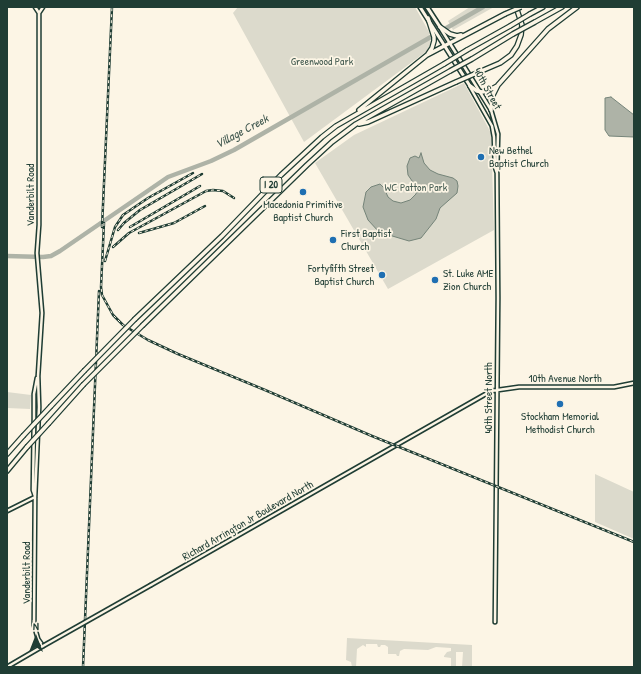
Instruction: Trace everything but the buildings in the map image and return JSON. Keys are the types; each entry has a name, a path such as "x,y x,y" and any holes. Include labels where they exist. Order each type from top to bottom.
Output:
{"highway":[{"path":"356,124 368,122 500,63 511,55 518,46 521,35 522,25 516,7"},
{"path":"345,121 428,55 450,42 522,7"},
{"name":"I 20","path":"7,454 84,371 222,236 278,178 322,137 345,121 543,7"},
{"name":"I 20","path":"7,471 83,385 319,153 332,142 356,124 562,7"},
{"path":"491,110 492,97 498,85 548,29 577,7"},
{"path":"428,18 433,30 434,41 428,55"},
{"path":"440,27 445,33 457,36 474,30"},
{"path":"470,86 477,91 482,92 488,91 498,85"}],"main road":[{"path":"420,7 428,18"},
{"path":"427,7 440,27"},
{"path":"433,30 470,86"}],"street":[{"path":"35,7 39,13 43,7"},
{"name":"Vanderbilt Road","path":"39,13 40,225 37,253 42,313 38,376 39,407 35,497 34,626 38,639 43,646"},
{"name":"40th Street","path":"445,33 482,92 493,115 498,134 497,174"},
{"name":"40th Street","path":"470,86 492,126 495,167 497,174"},
{"name":"40th Street North","path":"494,622 497,440 497,174"},
{"name":"Vanderbilt Road","path":"35,497 33,490 34,394 38,376"},
{"name":"10th Avenue North","path":"496,390 519,387 614,387 634,383"},
{"name":"Richard Arrington Jr Boulevard North","path":"7,667 491,391 496,390"},
{"path":"7,511 35,497"}],"green space":[{"name":"Greenwood Park","path":"238,7 415,7 429,32 431,42 427,51 304,142 233,13"},
{"path":"470,7 494,7 453,30 448,21"},
{"name":"WC Patton Park","path":"464,83 491,133 494,230 388,289 315,163 354,135"},
{"path":"7,392 31,395 30,409 7,408"},
{"path":"595,474 634,492 634,539 595,522"},
{"path":"347,638 472,645 472,667 462,667 463,652 456,652 456,667 451,667 451,658 444,656 447,652 451,651 451,648 436,647 428,650 404,649 400,651 399,656 397,656 396,654 388,654 388,647 385,645 378,647 377,644 366,644 366,647 363,645 357,649 356,667 352,667 351,662 346,660"}],"shaded area":[{"path":"611,97 634,115 634,137 609,136 605,130 605,98"},
{"path":"421,153 424,163 430,170 453,178 457,181 457,193 440,208 436,219 421,238 409,241 379,232 368,220 363,207 366,192 371,187 380,184 384,188 388,197 393,201 401,203 410,200 416,194 417,188 408,175 407,166 410,158 415,156 419,158"}],"waterway":[{"name":"Village Creek","path":"7,256 51,256 168,177 211,161 234,150 483,7"}],"railway":[{"path":"102,227 112,7"},
{"path":"105,261 115,227 123,215 148,198 193,173"},
{"path":"118,230 140,210 202,174"},
{"path":"130,227 200,186"},
{"path":"113,247 129,233 206,191 223,191 234,198"},
{"path":"139,233 174,223 205,206"},
{"path":"104,223 101,287 102,295 113,315 123,325 148,340 178,354 372,436 634,542"},
{"path":"83,667 99,291"}],"place":[{"name":"New Bethel Baptist Church","path":"481,157"},
{"name":"Macedonia Primitive Baptist Church","path":"303,192"},
{"name":"First Baptist Church","path":"333,240"},
{"name":"Fortyfifth Street Baptist Church","path":"382,275"},
{"name":"St. Luke AME Zion Church","path":"435,280"},
{"name":"Stockham Memorial Methodist Church","path":"560,404"}]}
